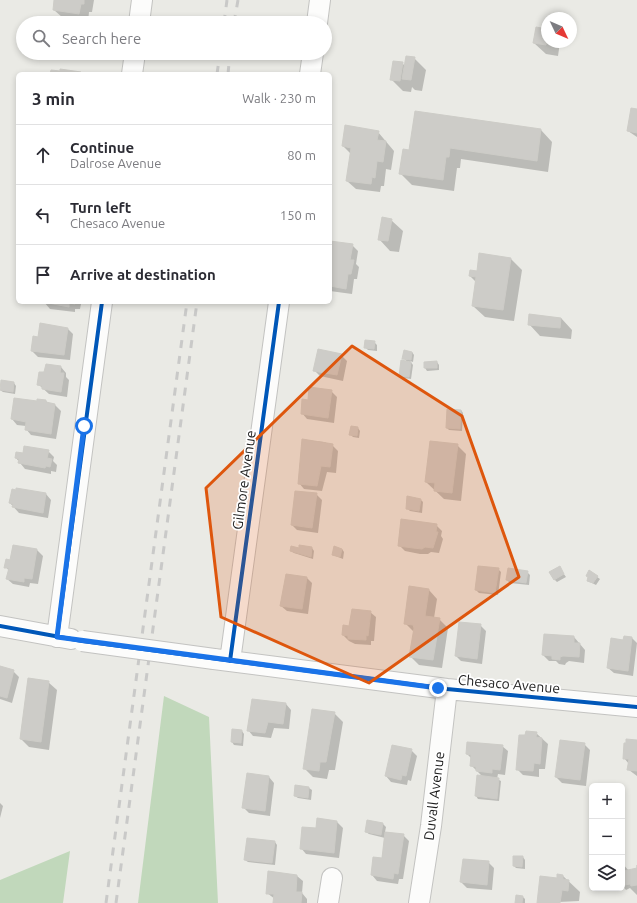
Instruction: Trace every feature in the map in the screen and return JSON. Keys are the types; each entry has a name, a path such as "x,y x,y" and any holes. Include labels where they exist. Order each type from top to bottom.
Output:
{"street":[{"path":"140,16 142,0"},
{"path":"318,16 320,0"},
{"path":"132,72 134,60"},
{"path":"310,72 312,60"},
{"path":"57,637 102,304"},
{"name":"Gilmore Avenue","path":"222,660 279,304"},
{"name":"Chesaco Avenue","path":"0,626 82,641 447,689 637,707"},
{"name":"Duvall Avenue","path":"419,903 431,826 447,689"},
{"path":"328,903 332,878"}],"highlighted area":[{"path":"352,346 462,416 519,577 369,683 221,617 206,488"}],"green space":[{"path":"164,696 209,717 218,903 138,903"},
{"path":"70,851 63,903 0,903 0,880"}],"building":[{"path":"54,0 84,0 84,4 81,4 79,14 53,10"},
{"path":"536,27 541,28 541,44 533,43"},
{"path":"406,56 415,57 411,80 402,79"},
{"path":"393,61 403,62 400,81 390,80"},
{"path":"60,69 81,72 50,72 51,70 60,71"},
{"path":"631,108 637,109 637,133 627,131"},
{"path":"415,111 541,129 537,161 450,148 449,157 446,157 443,180 399,174 403,149 409,150"},
{"path":"345,125 379,131 377,140 386,141 383,162 377,161 375,178 372,177 371,184 346,181 351,148 342,146"},
{"path":"382,217 392,219 388,241 378,240"},
{"path":"332,241 353,244 350,260 354,260 351,274 348,274 346,289 332,286"},
{"path":"479,253 511,258 503,310 472,306 476,277 469,276 470,270 477,271"},
{"path":"53,304 69,304 69,307"},
{"path":"529,314 561,318 560,328 528,325"},
{"path":"40,323 68,328 64,355 31,351 33,336 38,337"},
{"path":"365,340 375,341 374,349 364,348"},
{"path":"318,349 342,354 337,375 313,371"},
{"path":"404,350 412,352 411,360 402,359"},
{"path":"401,360 411,362 409,377 399,376"},
{"path":"437,361 437,368 424,368 424,362"},
{"path":"46,364 61,366 60,373 64,373 61,392 42,389 42,386 37,385 39,372 44,372"},
{"path":"1,380 14,382 13,392 0,390"},
{"path":"309,387 332,390 328,418 301,414 302,399 308,400"},
{"path":"14,398 37,401 37,399 46,400 46,402 55,404 51,434 25,430 26,422 11,419"},
{"path":"447,409 461,410 460,429 446,428"},
{"path":"351,426 358,427 357,436 349,435"},
{"path":"302,439 333,444 330,467 321,466 317,486 298,484"},
{"path":"430,441 458,444 452,493 434,491 435,483 425,482"},
{"path":"24,446 49,450 47,458 52,459 50,467 46,466 45,468 18,463 19,459 15,458 16,452 23,453"},
{"path":"16,488 46,493 43,513 12,507 13,504 9,503 12,489 16,490"},
{"path":"295,491 317,493 312,528 291,525"},
{"path":"407,496 421,499 419,511 406,509"},
{"path":"401,519 437,524 436,532 438,532 433,548 425,547 422,549 398,546"},
{"path":"13,545 37,549 32,579 24,578 24,582 6,579 9,568 4,568 6,559 10,560"},
{"path":"299,545 312,547 311,557 290,551 291,546 299,548"},
{"path":"334,546 342,549 340,557 332,555"},
{"path":"478,566 499,568 495,593 475,590"},
{"path":"560,566 564,574 554,580 549,572"},
{"path":"508,568 528,571 526,583 506,580"},
{"path":"589,570 598,576 593,583 587,581 588,577 586,576"},
{"path":"286,574 307,577 302,609 280,606"},
{"path":"409,586 429,589 425,616 440,618 433,660 409,657 414,628 413,625 404,624"},
{"path":"352,609 371,611 368,636 366,635 366,640 348,639 348,636 342,635 343,625 349,626"},
{"path":"459,622 481,624 477,659 455,656"},
{"path":"544,634 574,636 574,643 580,643 579,657 563,656 560,657 560,660 552,659 552,656 542,655"},
{"path":"624,636 632,637 628,671 607,668 611,638 623,640"},
{"path":"0,666 14,670 7,698 0,696"},
{"path":"28,678 49,681 41,742 20,739"},
{"path":"252,699 286,703 283,724 268,722 265,733 247,731"},
{"path":"312,709 335,712 326,762 320,762 319,771 303,769"},
{"path":"232,729 242,730 241,743 231,742"},
{"path":"526,731 537,732 536,737 542,738 540,764 534,763 533,771 516,770 519,735 525,735"},
{"path":"626,739 637,740 637,771 627,770 629,759 623,759 624,743 626,743"},
{"path":"560,740 585,743 580,780 555,777"},
{"path":"467,742 503,745 500,770 492,769 492,773 476,771 476,767 470,766 471,755 466,754"},
{"path":"392,745 412,749 406,776 402,775 401,780 385,776"},
{"path":"247,773 269,776 265,811 242,808"},
{"path":"477,775 499,778 497,799 475,796"},
{"path":"295,785 309,787 308,798 294,796"},
{"path":"317,818 337,821 334,853 300,849 302,827 316,828"},
{"path":"367,820 383,823 381,835 365,832"},
{"path":"385,832 404,834 398,874 394,873 393,879 371,875 373,857 382,858"},
{"path":"247,838 275,841 272,863 244,860"},
{"path":"513,856 523,856 522,867 513,866"},
{"path":"463,859 489,861 487,885 460,882"},
{"path":"637,868 637,885 631,886 630,884 625,885 625,871"},
{"path":"268,871 297,875 296,892 302,892 301,903 273,903 274,894 266,894"},
{"path":"557,874 563,875 563,879 569,880 568,891 562,890 560,903 537,903 540,876 557,878"},
{"path":"516,895 523,896 522,903 515,903"}],"railway":[{"path":"225,16 227,0"},
{"path":"235,16 238,0"},
{"path":"217,72 219,60"},
{"path":"228,72 229,60"},
{"path":"106,903 187,304"},
{"path":"116,903 197,304"}],"cycle path":[{"path":"57,637 102,304"},
{"path":"230,661 279,304"},
{"path":"0,626 82,641 447,689 637,707"}],"route":[{"path":"84,426 57,637 438,688"}]}
